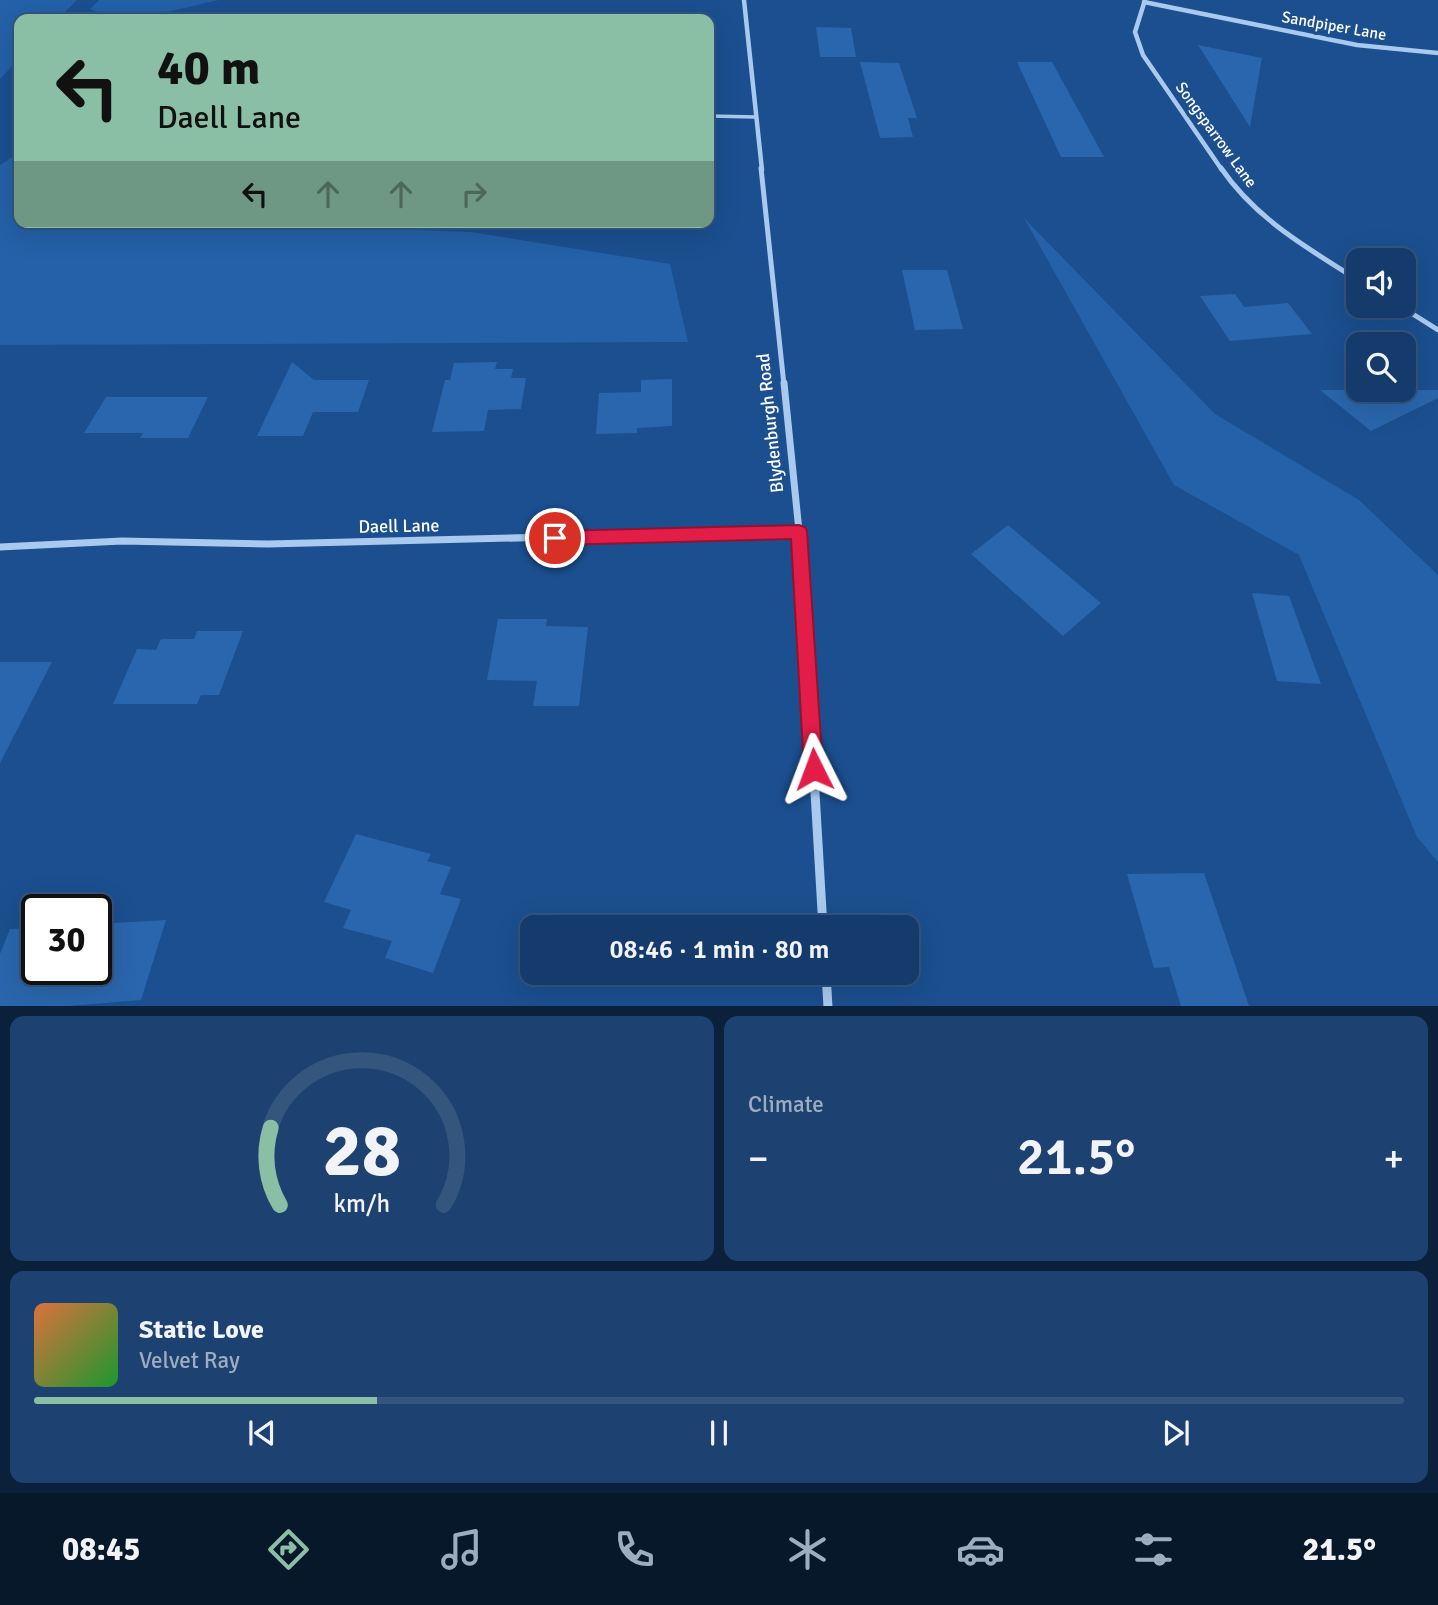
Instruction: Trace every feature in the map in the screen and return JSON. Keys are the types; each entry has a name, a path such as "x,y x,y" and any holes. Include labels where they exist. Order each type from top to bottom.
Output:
{"street":[{"name":"Blydenburgh Road","path":"744,0 799,531 822,915"},
{"name":"Sandpiper Lane","path":"1145,1 1357,44 1438,53"},
{"name":"Songsparrow Lane","path":"1145,1 1135,32 1143,55 1239,194 1287,236 1346,273"},
{"path":"1416,316 1438,330"},
{"name":"Daell Lane","path":"0,547 122,541 296,544 799,531"},
{"path":"827,985 828,1006"}],"lane":[{"path":"714,116 756,117"}],"shaded area":[{"path":"0,0 77,0 63,14 14,14 14,64 0,79"},
{"path":"99,0 219,0 154,14 105,14 90,9"},
{"path":"14,156 14,228 356,228 471,232 670,264 688,342 0,345 0,165"},
{"path":"1024,218 1215,414 1359,500 1438,575 1438,862 1417,837 1299,555 1174,485"}],"building":[{"path":"816,27 851,28 856,57 820,57"},
{"path":"1198,45 1262,58 1250,127"},
{"path":"860,62 899,63 917,118 908,118 913,137 880,138"},
{"path":"1017,62 1052,62 1104,157 1061,157"},
{"path":"902,270 947,270 963,329 915,330"},
{"path":"1235,294 1244,307 1288,303 1312,334 1230,341 1200,296"},
{"path":"292,362 314,380 369,380 358,412 313,412 303,436 257,436"},
{"path":"497,362 495,369 513,369 511,378 526,378 521,409 488,410 484,431 432,432 445,380 450,380 454,363"},
{"path":"672,379 672,426 637,428 637,433 596,434 599,393 641,392 641,380"},
{"path":"1320,390 1346,390 1346,402 1416,402 1416,390 1438,390 1438,398 1371,431"},
{"path":"106,397 208,397 188,438 140,438 143,433 84,433"},
{"path":"1008,525 1101,603 1063,636 971,554"},
{"path":"1252,593 1289,596 1321,684 1277,681"},
{"path":"498,619 547,619 546,626 588,627 579,706 533,706 537,681 487,680"},
{"path":"197,631 243,631 219,695 201,695 197,704 113,704 137,649 156,650 161,639 194,639"},
{"path":"0,662 52,662 0,763"},
{"path":"356,834 431,854 427,861 451,867 440,894 461,899 433,973 385,958 392,941 343,928 351,910 324,902"},
{"path":"1204,873 1249,1006 1181,1006 1169,967 1154,968 1127,874"},
{"path":"166,920 141,1000 68,1006 0,1006 0,954 10,929 21,929 21,985 112,985 112,923"}],"route":[{"path":"555,538 799,531 814,769"}]}
